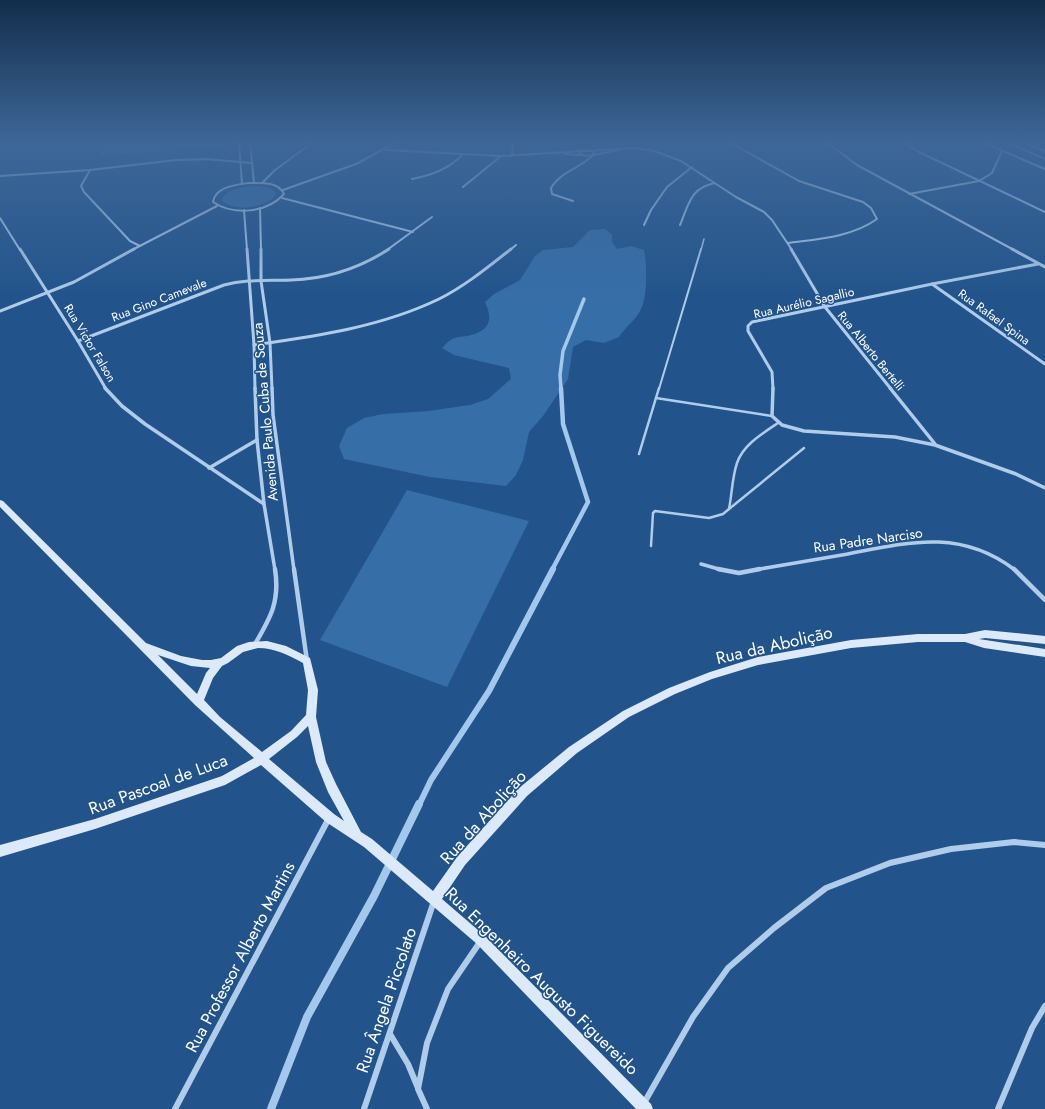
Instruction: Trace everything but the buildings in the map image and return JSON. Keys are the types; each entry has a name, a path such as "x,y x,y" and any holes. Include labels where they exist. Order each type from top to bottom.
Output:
{"main road":[{"path":"0,503 198,702 260,760 330,818 358,835"},
{"name":"Rua da Abolição","path":"435,899 461,860 524,792 573,750 626,714 672,691 737,668 796,653 851,644 918,638 965,638 985,634 1045,640"},
{"name":"Rua da Abolição","path":"965,638 984,644 1045,652"},
{"path":"198,702 209,676 219,663 239,650 255,644 278,646 307,661 313,690 311,717 321,762 332,788 358,835"},
{"path":"142,645 199,664 219,663"},
{"name":"Rua Pascoal de Luca","path":"0,851 95,824 204,789 226,780 260,760 294,734 311,717"},
{"name":"Rua Engenheiro Augusto Figuereido","path":"358,835 435,899 481,940 645,1107"}],"street":[{"path":"86,194 130,241 140,246"},
{"path":"216,194 213,198 213,202 217,206 231,210 244,210 260,208 277,202 282,198 284,194"},
{"path":"552,194 572,201"},
{"path":"644,225 651,210 662,194"},
{"path":"680,225 694,194"},
{"name":"Rua Alberto Bertelli","path":"733,194 764,212 772,220 788,243 825,307 935,445"},
{"path":"788,243 858,229 872,223 877,219 875,212 871,207 856,199 839,194"},
{"path":"909,194 1045,267"},
{"path":"1007,194 1045,212"},
{"path":"282,198 413,232"},
{"path":"0,312 48,294 74,282 170,229 217,206"},
{"name":"Avenida Paulo Cuba de Souza","path":"260,208 261,281 270,343 273,415 307,661"},
{"name":"Avenida Paulo Cuba de Souza","path":"244,210 248,281 254,345 257,440 264,504 277,582 276,602 271,617 255,644"},
{"name":"Rua Gino Camevale","path":"78,341 224,284 248,281 298,280 348,271 368,262 395,246 432,217"},
{"name":"Rua Victor Falson","path":"0,218 78,341 106,390 122,406 145,424 264,504"},
{"path":"254,345 356,328 428,304 480,274 516,245"},
{"name":"Rua Aurélio Sagallio","path":"772,416 774,398 772,372 748,331 748,326 752,322 932,284 1038,264"},
{"name":"Rua Rafael Spina","path":"932,284 1045,364"},
{"path":"772,416 778,423 793,429 804,431 895,437 935,445 1016,474 1045,488"},
{"path":"209,468 257,440"},
{"name":"Rua Padre Narciso","path":"701,564 720,570 739,573 889,546 928,542 952,543 976,548 1007,564 1030,583 1045,600"},
{"name":"Rua Professor Alberto Martins","path":"175,1109 330,818"},
{"path":"645,1107 693,1017 728,968 774,928 826,888 890,863 952,848 1014,842 1045,845"},
{"name":"Rua Ângela Piccolato","path":"364,1109 435,899"},
{"path":"418,1088 427,1043 437,1015 451,984 481,940"},
{"path":"998,1109 1032,1028 1045,1006"},
{"path":"390,1034 408,1064 427,1109"}],"lane":[{"path":"640,454 704,239"},
{"path":"656,398 772,416"},
{"path":"729,509 734,477 742,452 758,436 778,423"},
{"path":"651,546 653,513 655,511 709,518 722,514 804,448"}],"shaded area":[{"path":"226,194 276,194 270,200 264,203 249,207 234,207 222,201 222,198"},
{"path":"605,229 612,235 612,242 617,249 631,246 644,250 646,264 646,290 643,305 638,315 619,337 604,343 586,340 573,347 568,379 543,416 529,432 523,460 516,475 506,486 430,477 344,459 339,446 347,428 364,418 384,414 428,411 470,405 488,399 511,379 509,368 454,355 442,348 453,339 469,336 486,327 489,314 485,302 494,294 520,280 535,256 543,250 573,247 590,230"},
{"path":"407,490 529,521 447,687 320,640"}],"waterway":[{"path":"561,389 560,375 563,351 584,299"},
{"path":"552,570 588,502 563,424 561,388"},
{"path":"419,805 431,780 489,691 553,569"},
{"path":"271,1109 307,1017 374,896 419,804"}]}
